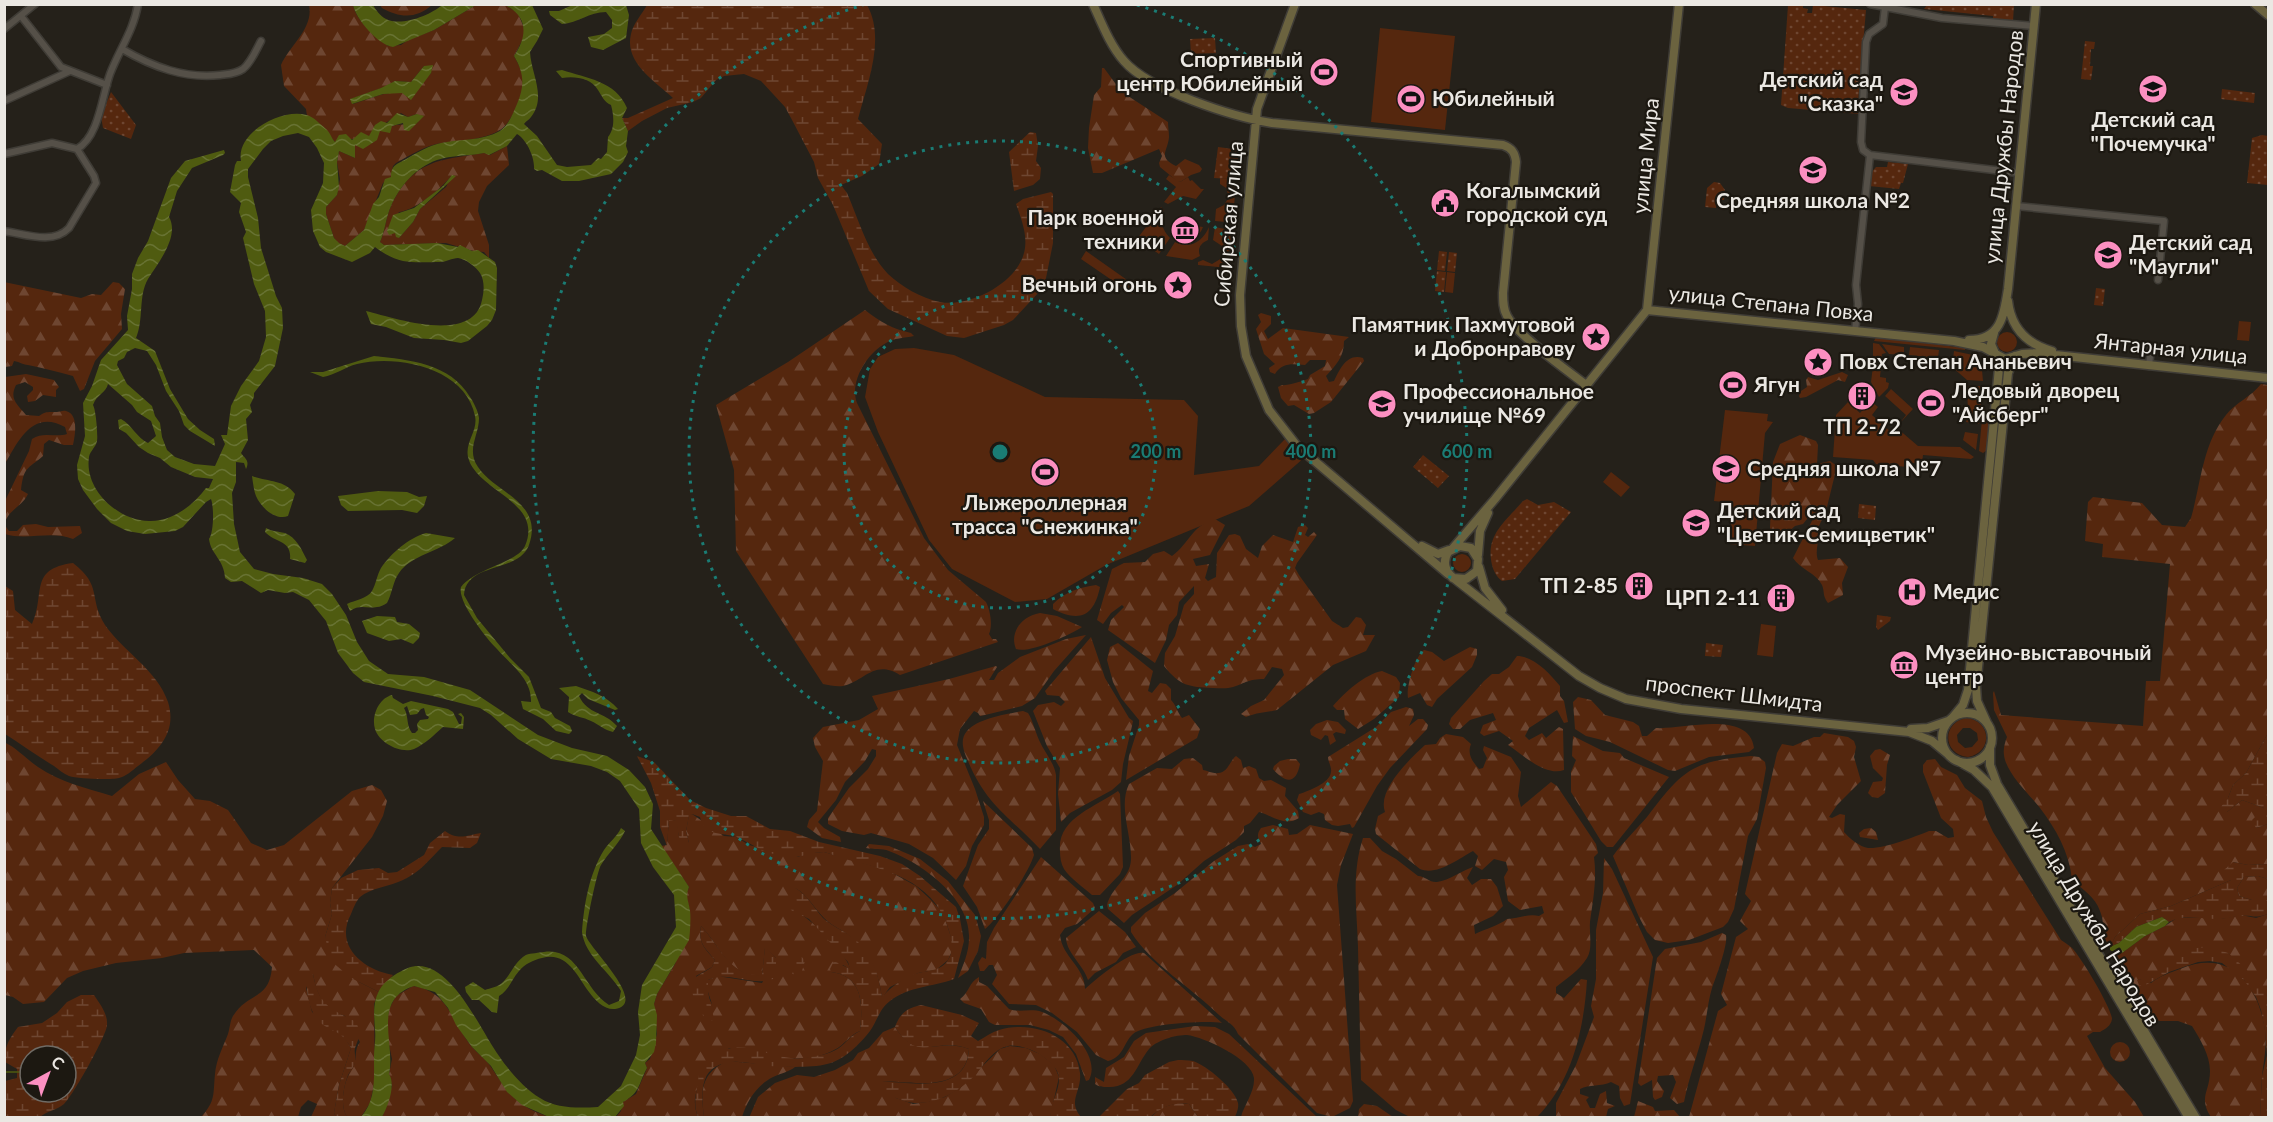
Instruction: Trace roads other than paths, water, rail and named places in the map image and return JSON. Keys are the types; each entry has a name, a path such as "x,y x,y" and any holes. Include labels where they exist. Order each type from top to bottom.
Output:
{"street":[{"path":"4,29 35,4"},
{"path":"76,149 86,142 93,129 107,85 133,24 138,4"},
{"path":"1093,4 1117,52 1130,68 1144,79 1162,88 1256,120 1509,147 1513,153 1515,170 1503,293 1505,312 1512,324 1586,385"},
{"name":"Сибирская улица","path":"1294,4 1261,95 1256,120 1240,295 1240,326 1250,368 1269,410 1297,446 1451,576"},
{"name":"улица Мира","path":"1647,310 1679,4"},
{"path":"1870,4 1942,18 2034,26"},
{"name":"улица Дружбы Народов","path":"2007,292 2036,4"},
{"path":"2256,4 2268,15"},
{"path":"1885,7 1883,24 1869,34 1866,42 1861,142 1863,150 1870,155 2019,173"},
{"path":"21,16 56,62 70,71 107,85"},
{"path":"122,50 138,59 170,71 186,75 211,76 232,74 243,69 261,41"},
{"path":"4,101 70,71"},
{"path":"4,154 52,143 76,149 94,176 96,183 63,234 52,238 4,231"},
{"path":"1855,331 1858,304 1856,285 1870,155"},
{"path":"2016,206 2164,221 2158,280"},
{"path":"2007,292 2011,317 2023,344 2008,373 1976,687 1977,701 1992,736 1990,747 1984,756 1975,761 1964,762 1953,758 1945,749 1942,738 1944,728 1963,705 1968,690 1999,368 1991,344 2002,316 2007,292"},
{"name":"улица Степана Повха","path":"1453,548 1647,310 1954,340"},
{"path":"1954,340 1979,340 2006,326 2019,331 2040,347 2069,356"},
{"path":"1954,340 1983,347 2006,358 2031,353 2069,356"},
{"path":"2149,366 2151,347"},
{"name":"Янтарная улица","path":"2069,356 2268,378"},
{"name":"улица Степана Повха","path":"1479,561 1480,531 1495,499"},
{"name":"Сибирская улица","path":"1390,523 1431,552 1441,554 1453,548"},
{"path":"1460,546 1469,547 1476,553 1479,561 1477,571 1470,578 1462,580 1451,576 1444,561 1453,548 1460,546"},
{"name":"проспект Шмидта","path":"1479,561 1480,575 1488,594 1518,628"},
{"name":"проспект Шмидта","path":"1451,576 1579,676 1626,699 1681,709 1895,730 1927,738 1953,758"},
{"path":"1952,718 1963,713 1971,714 1979,716 1987,723"},
{"name":"проспект Шмидта","path":"1895,730 1928,728 1952,718"},
{"name":"улица Дружбы Народов","path":"1990,747 1990,765 1997,784 2196,1118"},
{"name":"улица Дружбы Народов","path":"1953,758 1974,770 1992,788 2189,1118"}],"water":[{"path":"575,4 626,5 629,15 626,38 603,50 591,47 588,37 604,34 612,28 612,20 606,12 562,24 550,15 549,11 559,11"},
{"path":"353,5 373,5 384,18 400,22 431,13 442,5 476,5 434,30 393,47 381,42 368,30 358,17"},
{"path":"505,5 532,5 543,29 530,52 538,102 531,117 524,124 537,136 557,165 567,167 591,165 598,158 601,159 607,152 608,137 612,130 611,105 587,80 562,78 556,71 562,70 590,78 616,92 627,108 622,118 628,131 626,146 628,152 623,162 611,174 579,181 562,181 542,170 534,169 529,149 517,134 507,146 489,155 484,153 442,158 429,163 409,179 391,206 380,242 384,245 437,243 458,247 460,245 472,251 478,250 495,262 497,268 496,310 492,320 468,341 461,343 414,338 371,324 366,311 431,325 464,322 476,314 482,300 483,279 476,268 458,258 440,262 403,261 388,256 375,247 370,253 352,262 326,252 320,247 313,231 311,210 323,183 324,163 317,148 309,137 298,133 271,141 248,169 248,177 258,218 261,248 282,308 283,328 275,366 254,393 250,405 252,412 246,419 248,440 241,453 247,464 246,469 244,463 236,462 236,482 232,493 234,524 240,552 254,569 322,584 346,615 357,642 369,661 388,674 424,677 470,690 538,735 572,748 607,756 629,770 645,787 653,804 651,829 689,887 687,896 690,913 689,940 657,994 654,1004 657,1015 654,1052 645,1063 647,1068 636,1091 623,1102 624,1106 615,1117 549,1117 522,1105 507,1092 491,1066 472,1047 456,1025 448,1008 435,992 414,986 401,993 393,1001 389,1012 389,1074 392,1084 387,1107 382,1117 361,1117 369,1104 373,1089 374,1013 377,997 388,980 408,968 423,966 449,982 503,1062 528,1089 547,1102 561,1106 598,1107 621,1086 636,1055 640,1035 638,1012 642,985 676,927 674,895 653,867 641,843 639,809 620,781 607,772 591,766 551,759 518,739 480,708 364,682 353,673 338,653 326,621 309,600 293,592 268,590 261,593 242,581 231,582 225,578 209,539 213,519 211,499 183,527 175,531 145,534 127,531 111,523 97,509 78,479 77,465 85,436 83,403 101,360 128,330 127,316 132,274 148,241 171,178 185,161 224,150 223,155 192,168 177,191 169,217 172,224 170,241 145,286 136,338 155,351 170,389 188,419 214,439 215,446 184,425 147,351 135,348 127,352 117,365 127,384 152,406 160,423 167,450 175,457 194,464 215,466 225,444 221,435 227,435 231,406 241,386 259,361 266,337 265,311 254,284 243,238 246,232 239,212 241,203 230,192 235,165 237,161 241,161 241,150 247,139 266,122 292,114 303,114 313,118 327,130 335,142 339,135 346,134 352,140 361,132 369,136 375,125 381,121 387,123 397,113 408,117 417,114 424,116 409,131 404,130 403,123 392,126 390,133 380,131 377,140 363,149 355,145 355,158 339,151 337,162 339,187 337,195 326,207 326,214 334,238 345,246 364,230 385,179 391,177 392,169 396,165 436,144 493,134 500,131 508,122 520,97 522,85 520,68 514,56 521,42 523,28 522,21 513,10","holes":["108,384 137,412 151,421 156,436 148,443 121,419 118,420 119,429 139,447 160,458 171,467 195,477 213,479 209,488 206,488 188,507 165,519 149,521 126,516 106,501 92,481 89,457 97,441 97,423 93,405 95,401"]},
{"path":"433,65 431,73 411,100 402,93 383,94 352,104 350,99 395,81 411,82 424,66"},
{"path":"452,175 456,176 420,209 413,222 399,238 395,233 389,235 387,231 393,215 414,208 443,186"},
{"path":"374,356 401,359 440,370 462,386 474,404 479,418 473,454 478,467 524,508 530,518 532,530 529,545 523,554 515,560 474,577 467,585 464,595 477,618 529,677 541,708 551,712 555,718 570,726 572,731 569,734 556,731 543,719 523,709 521,701 531,702 528,686 492,644 463,601 461,587 476,575 521,552 528,532 526,521 520,511 481,477 469,460 468,447 474,429 475,416 469,400 458,386 444,376 410,363 373,361 353,365 323,377 310,372 323,372"},
{"path":"252,476 281,483 291,489 295,494 288,516 274,515 261,505 255,494"},
{"path":"378,491 407,492 419,497 427,496 424,506 417,513 402,510 348,511 341,505 338,496"},
{"path":"266,528 285,533 292,538 307,560 305,563 290,559 286,545 269,536 265,532"},
{"path":"426,533 455,538 404,567 397,576 387,603 379,607 360,607 350,611 347,604 370,594 381,568 390,557 407,542"},
{"path":"377,616 395,617 397,622 409,624 420,633 419,638 413,644 401,639 389,641 367,633 362,621"},
{"path":"576,686 604,697 614,704 618,709 615,710 588,699 582,693 579,696 587,707 617,726 613,732 568,712 569,697 559,688"},
{"path":"392,695 403,704 411,701 448,709 453,712 459,724 461,724 462,717 458,714 461,713 464,717 463,729 443,727 414,749 397,749 381,739 374,724 377,708","holes":["407,706 410,715 417,714 424,708 429,717 420,720 417,724 418,730 412,733 404,708"]},
{"path":"621,828 625,831 623,836 599,869 586,936 622,987 625,997 624,1005 615,1009 604,1006 591,995 565,961 551,957 535,960 516,974 506,990 499,996 497,1013 492,1012 479,1000 472,1000 465,987 473,982 485,990 498,986 528,954 556,952 573,962 600,998 609,1005 619,1001 621,991 592,956 582,932 591,879 604,850"},
{"path":"2162,917 2169,922 2165,926 2145,936 2122,953 2110,950 2110,947 2119,943 2136,927"}],"waterway":[{"path":"4,1072 18,1072"}],"place":[{"name":"Спортивный центр Юбилейный","path":"1324,72"},
{"name":"Детский сад \"Почемучка\"","path":"2153,89"},
{"name":"Детский сад \"Сказка\"","path":"1904,92"},
{"name":"Юбилейный","path":"1411,99"},
{"name":"Средняя школа №2","path":"1813,170"},
{"name":"Когалымский городской суд","path":"1445,203"},
{"name":"Парк военной техники","path":"1185,230"},
{"name":"Детский сад \"Маугли\"","path":"2108,255"},
{"name":"Вечный огонь","path":"1178,285"},
{"name":"Памятник Пахмутовой и Добронравову","path":"1596,337"},
{"name":"Повх Степан Ананьевич","path":"1818,362"},
{"name":"Ягун","path":"1733,385"},
{"name":"ТП 2-72","path":"1862,396"},
{"name":"Ледовый дворец \"Айсберг\"","path":"1931,403"},
{"name":"Профессиональное училище №69","path":"1382,404"},
{"name":"Средняя школа №7","path":"1726,469"},
{"name":"Лыжероллерная трасса \"Снежинка\"","path":"1045,472"},
{"name":"Детский сад \"Цветик-Семицветик\"","path":"1696,523"},
{"name":"ТП 2-85","path":"1639,586"},
{"name":"Медис","path":"1912,592"},
{"name":"ЦРП 2-11","path":"1781,598"},
{"name":"Музейно-выставочный центр","path":"1904,665"}]}
